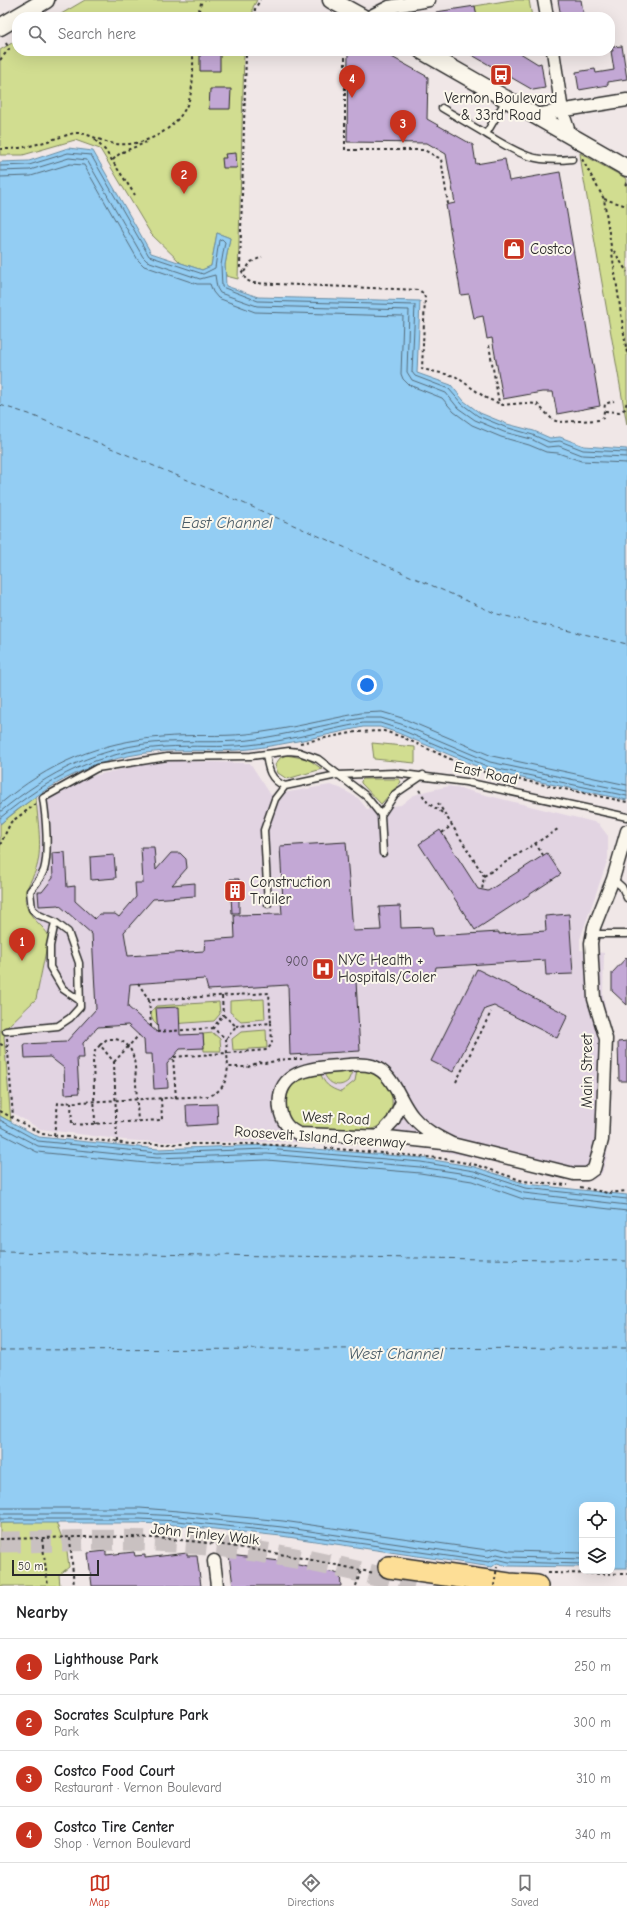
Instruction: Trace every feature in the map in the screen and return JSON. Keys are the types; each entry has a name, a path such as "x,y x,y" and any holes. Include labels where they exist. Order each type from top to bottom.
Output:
{"highway":[{"path":"383,1570 509,1584 540,1580"}],"main road":[{"path":"26,12 46,0"},
{"path":"331,0 353,12"},
{"path":"2,34 12,23"},
{"path":"431,56 627,168"}],"street":[{"path":"380,12 389,7 429,0"},
{"path":"544,0 546,12"},
{"path":"554,56 562,111 570,135"},
{"path":"535,115 627,100"},
{"name":"Main Street","path":"591,1172 597,1163 602,1140 606,1045 603,1027 594,999 591,948 592,934 613,879 627,831"},
{"name":"West Road","path":"452,1144 426,1130 414,1119 402,1102 391,1081 375,1068 360,1064 304,1070 288,1080 281,1092 279,1101 281,1114 286,1125 295,1132 309,1136 379,1136 452,1144 574,1174 591,1172"},
{"name":"West Road","path":"379,1136 393,1120 402,1102"},
{"path":"214,1561 217,1586"}],"lane":[{"path":"486,134 506,99"},
{"path":"442,108 519,154 550,161 572,159"},
{"path":"6,1031 58,1026 70,1018 80,1007 79,963 68,932 55,922 39,915 32,909 30,891 39,880 44,869 47,821 43,798 97,768 167,757 251,756 289,751 299,752 318,760 337,776 366,796 381,815 383,853"},
{"path":"266,754 270,774 275,780 285,786 275,800 264,830 268,904"},
{"name":"East Road","path":"285,786 337,776 388,773 423,775 466,782 627,817"},
{"path":"381,815 395,794 423,775"},
{"path":"613,879 622,887 627,898"},
{"path":"55,922 50,946 50,967 63,989 79,1000"},
{"path":"592,934 627,934"}],"path":[{"path":"198,12 202,0"},
{"path":"255,12 255,8 260,0"},
{"path":"0,60 9,49 2,34"},
{"path":"113,160 118,154 125,150 138,146 152,138 175,122 183,113 189,99 193,56"},
{"path":"246,56 240,267 246,280 253,283 423,291 425,298 422,369 455,376 473,390 499,403 510,405 524,403 537,404 553,420 559,422 599,420 603,418 605,404 614,401"},
{"path":"345,56 345,150 424,150 441,159 448,204"},
{"path":"0,149 36,145 75,133 86,135 109,144 124,145 140,143 152,138"},
{"path":"94,139 106,150 135,195"},
{"path":"583,162 604,199 613,250 627,354"},
{"path":"604,199 627,206"},
{"path":"613,250 627,272"},
{"path":"244,273 246,267 251,262 262,257"},
{"path":"488,345 499,403"},
{"path":"605,411 622,411 625,409 627,401"},
{"path":"296,744 356,732 384,731 402,737 457,762 487,773 627,802"},
{"path":"419,790 428,803 445,814"},
{"path":"0,845 11,822 43,798"},
{"path":"438,803 484,876 482,890"},
{"path":"442,833 452,825"},
{"path":"484,876 558,829"},
{"path":"535,843 543,855"},
{"path":"138,983 149,1000 151,1027"},
{"path":"149,1000 269,993 272,1044 267,1050 173,1057 176,1098"},
{"path":"213,1028 223,1015 222,996"},
{"path":"456,1082 491,1012"},
{"path":"223,1015 236,1026 271,1023"},
{"path":"54,1135 58,1103 210,1096 219,1091 226,1080 228,1067 226,1039 236,1026"},
{"path":"157,1032 213,1028 226,1039"},
{"path":"6,1031 13,1117"},
{"path":"114,1062 139,1035"},
{"path":"95,1124 93,1059 95,1051 107,1039 122,1041 128,1046 135,1060 138,1121"},
{"path":"0,1044 7,1047"},
{"path":"100,1045 114,1062 117,1142"},
{"path":"228,1067 248,1067 259,1062 265,1063 286,1059 306,1059"},
{"path":"71,1102 72,1125 95,1124 162,1120 161,1098"},
{"name":"Roosevelt Island Greenway","path":"0,1111 42,1134 131,1144 253,1144 299,1146"},
{"name":"Roosevelt Island Greenway","path":"321,1148 439,1158 478,1165 523,1181 570,1186"},
{"path":"577,1186 608,1193 627,1191"},
{"path":"42,1538 48,1586"},
{"path":"70,1538 74,1586"},
{"name":"John Finley Walk","path":"0,1539 147,1538 212,1544 288,1555 361,1570 383,1570"},
{"path":"494,1586 497,1567 502,1568"},
{"path":"356,1586 361,1570"},
{"path":"540,1580 627,1574"}],"shaded area":[{"name":"NYC Health + Hospitals/Coler","path":"178,761 250,763 271,795 330,785 340,788 358,798 367,809 401,805 412,796 426,791 450,786 598,823 608,836 608,859 580,939 580,950 604,953 603,995 609,1029 607,1157 602,1173 594,1179 584,1182 488,1160 393,1142 155,1142 124,1140 40,1129 11,1112 4,1037 6,1028 36,999 49,936 46,930 37,923 26,904 27,887 35,872 39,844 37,807 83,778 146,764"}],"green space":[{"path":"85,0 257,0 253,7 253,12 65,12"},
{"path":"511,0 529,0 531,12 476,12 475,6"},
{"path":"12,43 12,56 244,56 238,279 226,276 225,265 230,238 217,233 211,266 202,270 181,263 151,234 100,149 75,140 23,155 0,155 0,50"},
{"path":"580,153 627,179 627,425 582,169"},
{"path":"372,743 415,747 415,763 374,759"},
{"path":"286,755 308,759 322,769 287,779 278,773 275,765 280,758"},
{"path":"363,779 399,779 401,782 381,804 361,783"},
{"path":"36,796 40,845 38,863 26,892 25,900 30,913 49,936 36,999 6,1028 4,1037 11,1122 0,1116 0,824"},
{"path":"264,999 265,1019 241,1021 230,1012 230,1001"},
{"path":"219,1002 220,1014 214,1021 157,1025 151,1016 152,1011 156,1006"},
{"path":"266,1030 267,1048 233,1050 232,1039 241,1032"},
{"path":"213,1033 220,1039 221,1051 204,1051 203,1034"},
{"path":"357,1070 370,1071 381,1078 387,1085 391,1094 392,1103 386,1120 378,1126 368,1130 322,1130 304,1128 292,1121 288,1115 286,1101 291,1087 302,1076 320,1072 323,1080 328,1085 341,1092 355,1081"},
{"path":"352,1072 348,1081 341,1085 334,1084 328,1080 324,1073"},
{"path":"56,1522 67,1551 69,1567 59,1575 60,1586 0,1586 0,1523"}],"water":[{"name":"East Channel","path":"68,148 93,151 151,253 202,270 211,266 217,233 230,238 225,265 226,286 258,297 420,301 417,373 451,385 464,401 480,413 507,424 534,431 550,438 560,437 584,446 627,449 627,800 488,771 398,733 380,727 363,727 293,742 250,749 218,751 166,751 119,758 77,773 57,784 38,795 0,824 0,162 29,161"},
{"name":"West Channel","path":"0,1116 39,1137 158,1149 267,1145 422,1158 475,1167 526,1184 627,1195 627,1568 615,1568 615,1502 579,1502 579,1567 508,1566 497,1563 492,1567 281,1536 177,1525 140,1523 0,1523"}],"building":[{"path":"558,0 581,0 583,12 560,12"},
{"path":"475,6 476,12 436,12"},
{"path":"622,46 627,79 608,82 608,85 579,90 576,72 595,69 596,73 614,70 612,56 615,56 615,47"},
{"path":"200,56 220,56 220,71 200,71"},
{"name":"Costco","path":"348,56 390,56 428,77 427,119 473,145 476,164 505,159 509,181 560,172 600,406 557,414 553,392 542,392 503,399 492,338 487,339 483,316 474,318 469,294 461,295 446,205 455,203 446,154 427,143 347,142"},
{"path":"474,56 525,56 538,64 541,63 545,88 533,90"},
{"path":"210,89 231,89 230,109 209,109"},
{"path":"236,153 237,168 223,168 222,158 226,158 225,154"},
{"path":"440,830 478,889 488,891 547,853 561,874 475,930 419,844"},
{"path":"346,842 353,931 381,930 379,907 400,906 401,928 432,927 434,936 546,931 545,916 569,914 573,974 546,975 545,960 436,967 434,977 356,981 360,1051 290,1055 288,985 208,990 205,979 130,984 128,1007 158,1033 156,1008 179,1007 180,1035 203,1034 204,1048 180,1049 167,1064 168,1088 154,1089 152,1054 145,1054 144,1040 128,1025 98,1027 83,1043 84,1058 77,1058 79,1093 65,1094 64,1068 50,1057 25,1058 24,1044 66,1042 96,1009 92,934 59,905 39,906 38,892 42,892 53,878 52,853 65,852 67,887 75,886 75,901 95,919 99,914 115,914 119,917 136,897 135,883 143,883 141,847 154,847 156,870 171,853 180,853 186,859 187,868 172,885 195,883 195,896 153,899 124,932 128,956 204,951 205,940 235,938 234,915 282,914 281,901 283,901 280,846"},
{"path":"114,855 116,878 91,880 90,857"},
{"name":"Construction Trailer","path":"230,879 239,879 239,913 232,913"},
{"path":"627,957 627,1005 612,991 612,973"},
{"path":"477,969 568,1015 557,1038 494,1006 485,1009 453,1072 431,1061"},
{"path":"627,1041 627,1081 619,1081 618,1042"},
{"path":"217,1104 218,1124 187,1126 186,1105"},
{"path":"106,1551 106,1555 134,1552 135,1556 145,1555 145,1558 187,1553 187,1556 197,1556 201,1586 92,1586 88,1553"},
{"path":"229,1555 280,1561 340,1574 341,1586 233,1586"}],"ferry route":[{"path":"0,405 29,414 243,503 497,614 627,644"},
{"path":"0,1252 627,1261"},
{"path":"0,1350 627,1348"}],"tunnel":[{"path":"0,1542 127,1540 201,1544 262,1552 324,1564 414,1586"}],"place":[{"name":"Vernon Boulevard & 33rd Road","path":"501,75"},
{"name":"Costco Tire Center","path":"352,98"},
{"name":"Costco Food Court","path":"403,143"},
{"name":"Socrates Sculpture Park","path":"184,194"},
{"name":"Costco","path":"514,249"},
{"name":"Construction Trailer","path":"235,891"},
{"name":"Lighthouse Park","path":"22,961"},
{"name":"NYC Health + Hospitals/Coler","path":"323,969"}]}
